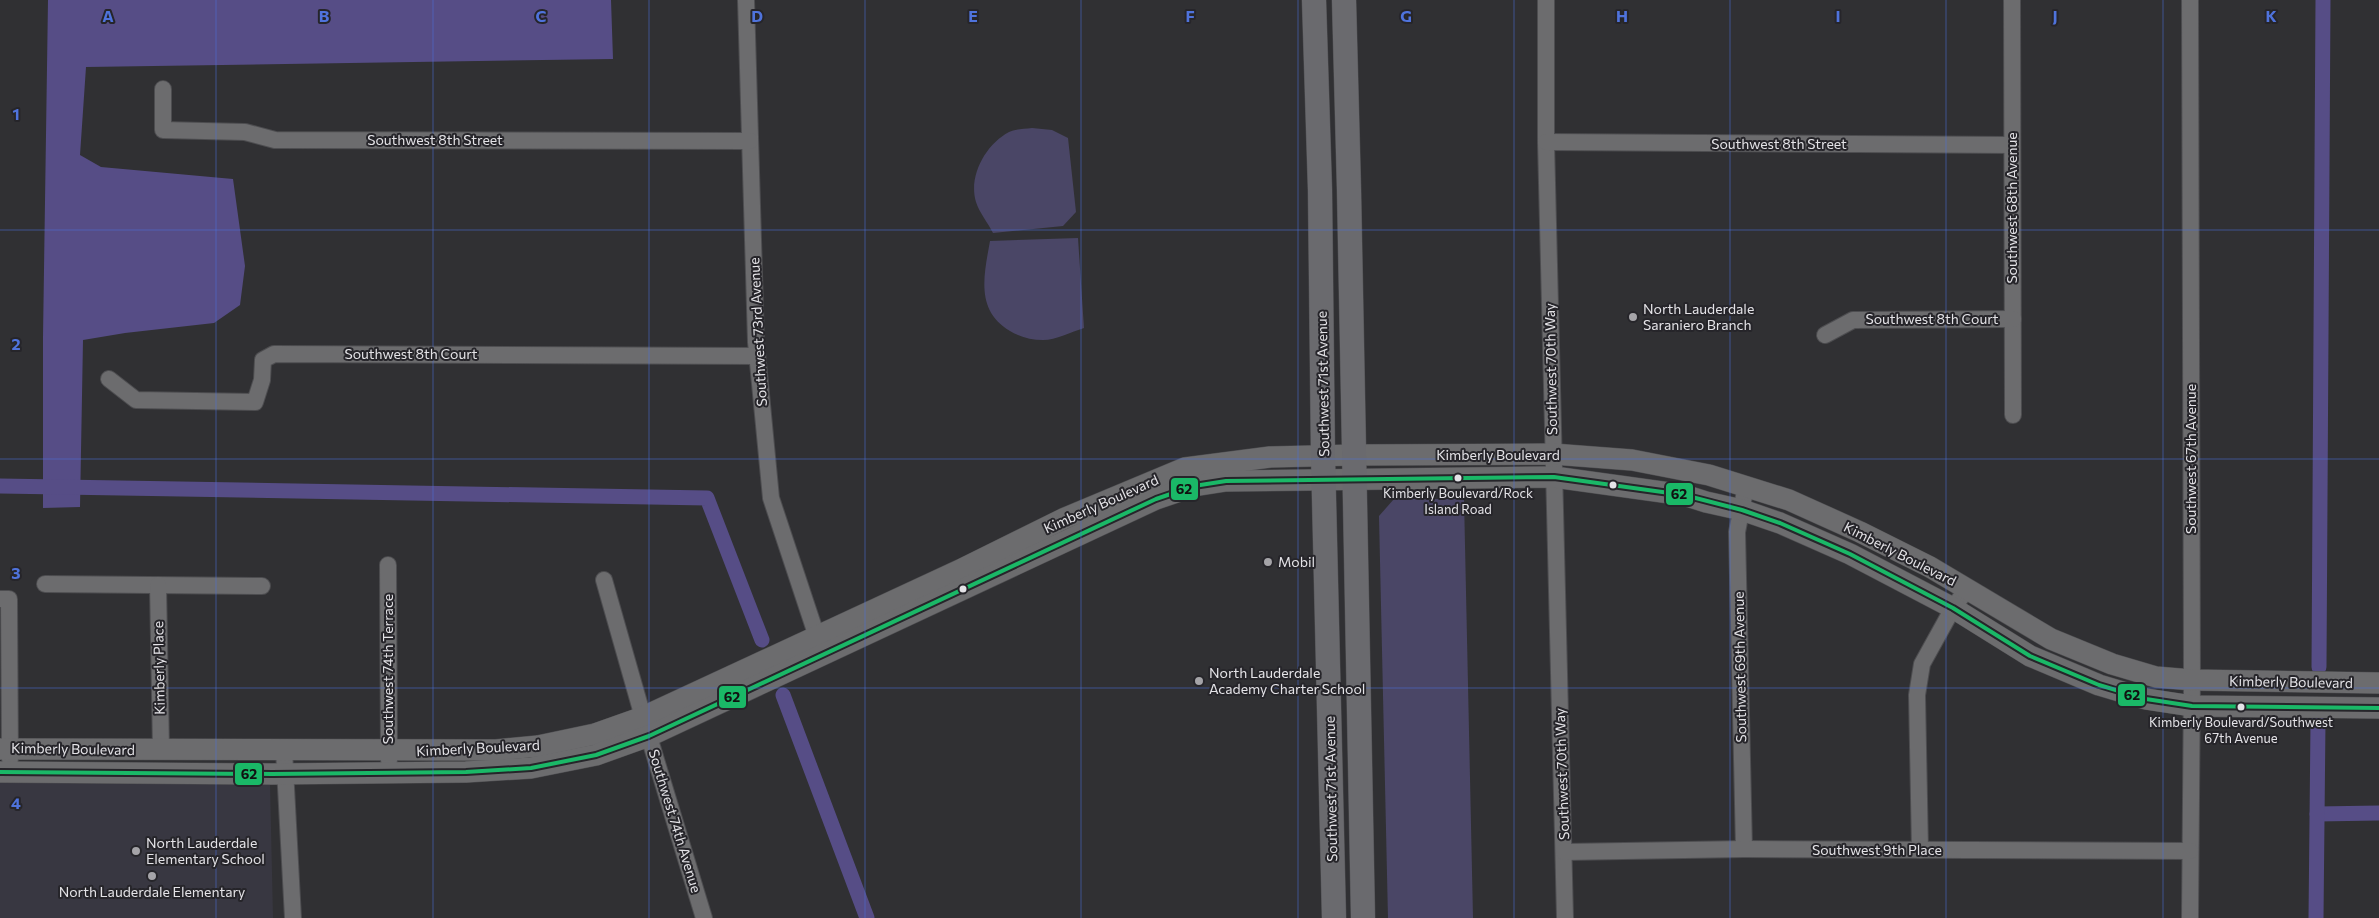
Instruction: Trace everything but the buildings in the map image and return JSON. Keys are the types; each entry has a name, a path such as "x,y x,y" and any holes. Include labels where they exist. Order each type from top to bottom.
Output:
{"main road":[{"name":"Southwest 71st Avenue","path":"1314,0 1320,190 1324,480 1334,918"},
{"path":"1344,0 1363,918"}],"street":[{"name":"Southwest 73rd Avenue","path":"746,0 757,356 771,498 820,645"},
{"name":"Southwest 70th Way","path":"1546,0 1546,142 1565,918"},
{"name":"Southwest 68th Avenue","path":"2012,0 2013,415"},
{"name":"Southwest 67th Avenue","path":"2190,0 2192,680 2190,918"},
{"name":"Southwest 8th Street","path":"163,89 163,130 245,132 275,140 750,141"},
{"name":"Southwest 8th Street","path":"1546,142 2012,145"},
{"name":"Southwest 8th Court","path":"1825,335 1854,320 2012,319"},
{"name":"Southwest 8th Court","path":"109,379 136,400 255,402 262,380 263,360 274,354 757,356"},
{"name":"Kimberly Boulevard","path":"820,645 962,569 1063,519 1185,468 1270,457 1553,454 1632,460 1709,475 1789,500 1860,532 1930,567 2051,639 2112,664 2156,677 2192,680 2379,683"},
{"name":"Kimberly Boulevard","path":"5,772 285,774 466,772 531,768 596,755 646,726 820,645 1116,517 1194,486 1226,481 1554,477 1684,495 1742,510 1780,523 1850,554 1953,608 2030,656 2099,685 2146,699 2192,706 2379,708"},
{"name":"Southwest 69th Avenue","path":"1744,849 1737,532 1746,486"},
{"name":"Southwest 74th Terrace","path":"388,565 390,773"},
{"name":"Southwest 74th Avenue","path":"604,580 704,918"},
{"path":"45,584 262,586"},
{"name":"Kimberly Place","path":"158,585 160,750"},
{"path":"1920,850 1917,694 1922,664 1953,608 1967,589"},
{"path":"4,599 5,772"},
{"name":"Kimberly Boulevard","path":"5,749 496,750 538,746 646,726"},
{"path":"284,750 293,918"},
{"name":"Southwest 9th Place","path":"1564,852 1744,849 2190,851"}],"shaded area":[{"path":"48,0 611,0 613,59 86,67 80,155 101,167 233,179 245,266 240,305 214,323 125,333 83,340 80,507 43,508 43,337"},
{"path":"1032,128 1052,130 1068,138 1076,212 1063,226 993,233 976,202 974,192 977,172 986,153 1001,137 1011,131"},
{"path":"1078,238 1084,328 1053,339 1039,340 1018,335 999,322 991,313 985,291 984,279 990,241"},
{"path":"1394,499 1464,499 1473,918 1388,918 1379,516"},
{"name":"North Lauderdale Elementary School","path":"0,783 270,783 273,918 0,918"}],"waterway":[{"path":"2319,667 2323,0"},
{"path":"0,486 707,498 762,640"},
{"path":"783,695 867,918"},
{"path":"2316,918 2318,722"},
{"path":"2317,814 2379,813"}],"transit line":[{"name":"62","path":"0,772 272,774 466,772 531,768 596,755 649,736 1156,499 1194,486 1226,481 1554,477 1684,495 1742,510 1780,523 1850,554 1953,608 2030,656 2099,685 2146,699 2192,706 2379,708"}],"place":[{"name":"North Lauderdale Saraniero Branch","path":"1633,317"},
{"name":"Kimberly Boulevard/Rock Island Road","path":"1458,478"},
{"name":"Mobil","path":"1268,562"},
{"name":"North Lauderdale Academy Charter School","path":"1199,681"},
{"name":"Kimberly Boulevard/Southwest 67th Avenue","path":"2241,707"},
{"name":"North Lauderdale Elementary School","path":"136,851"},
{"name":"North Lauderdale Elementary","path":"152,876"}]}
